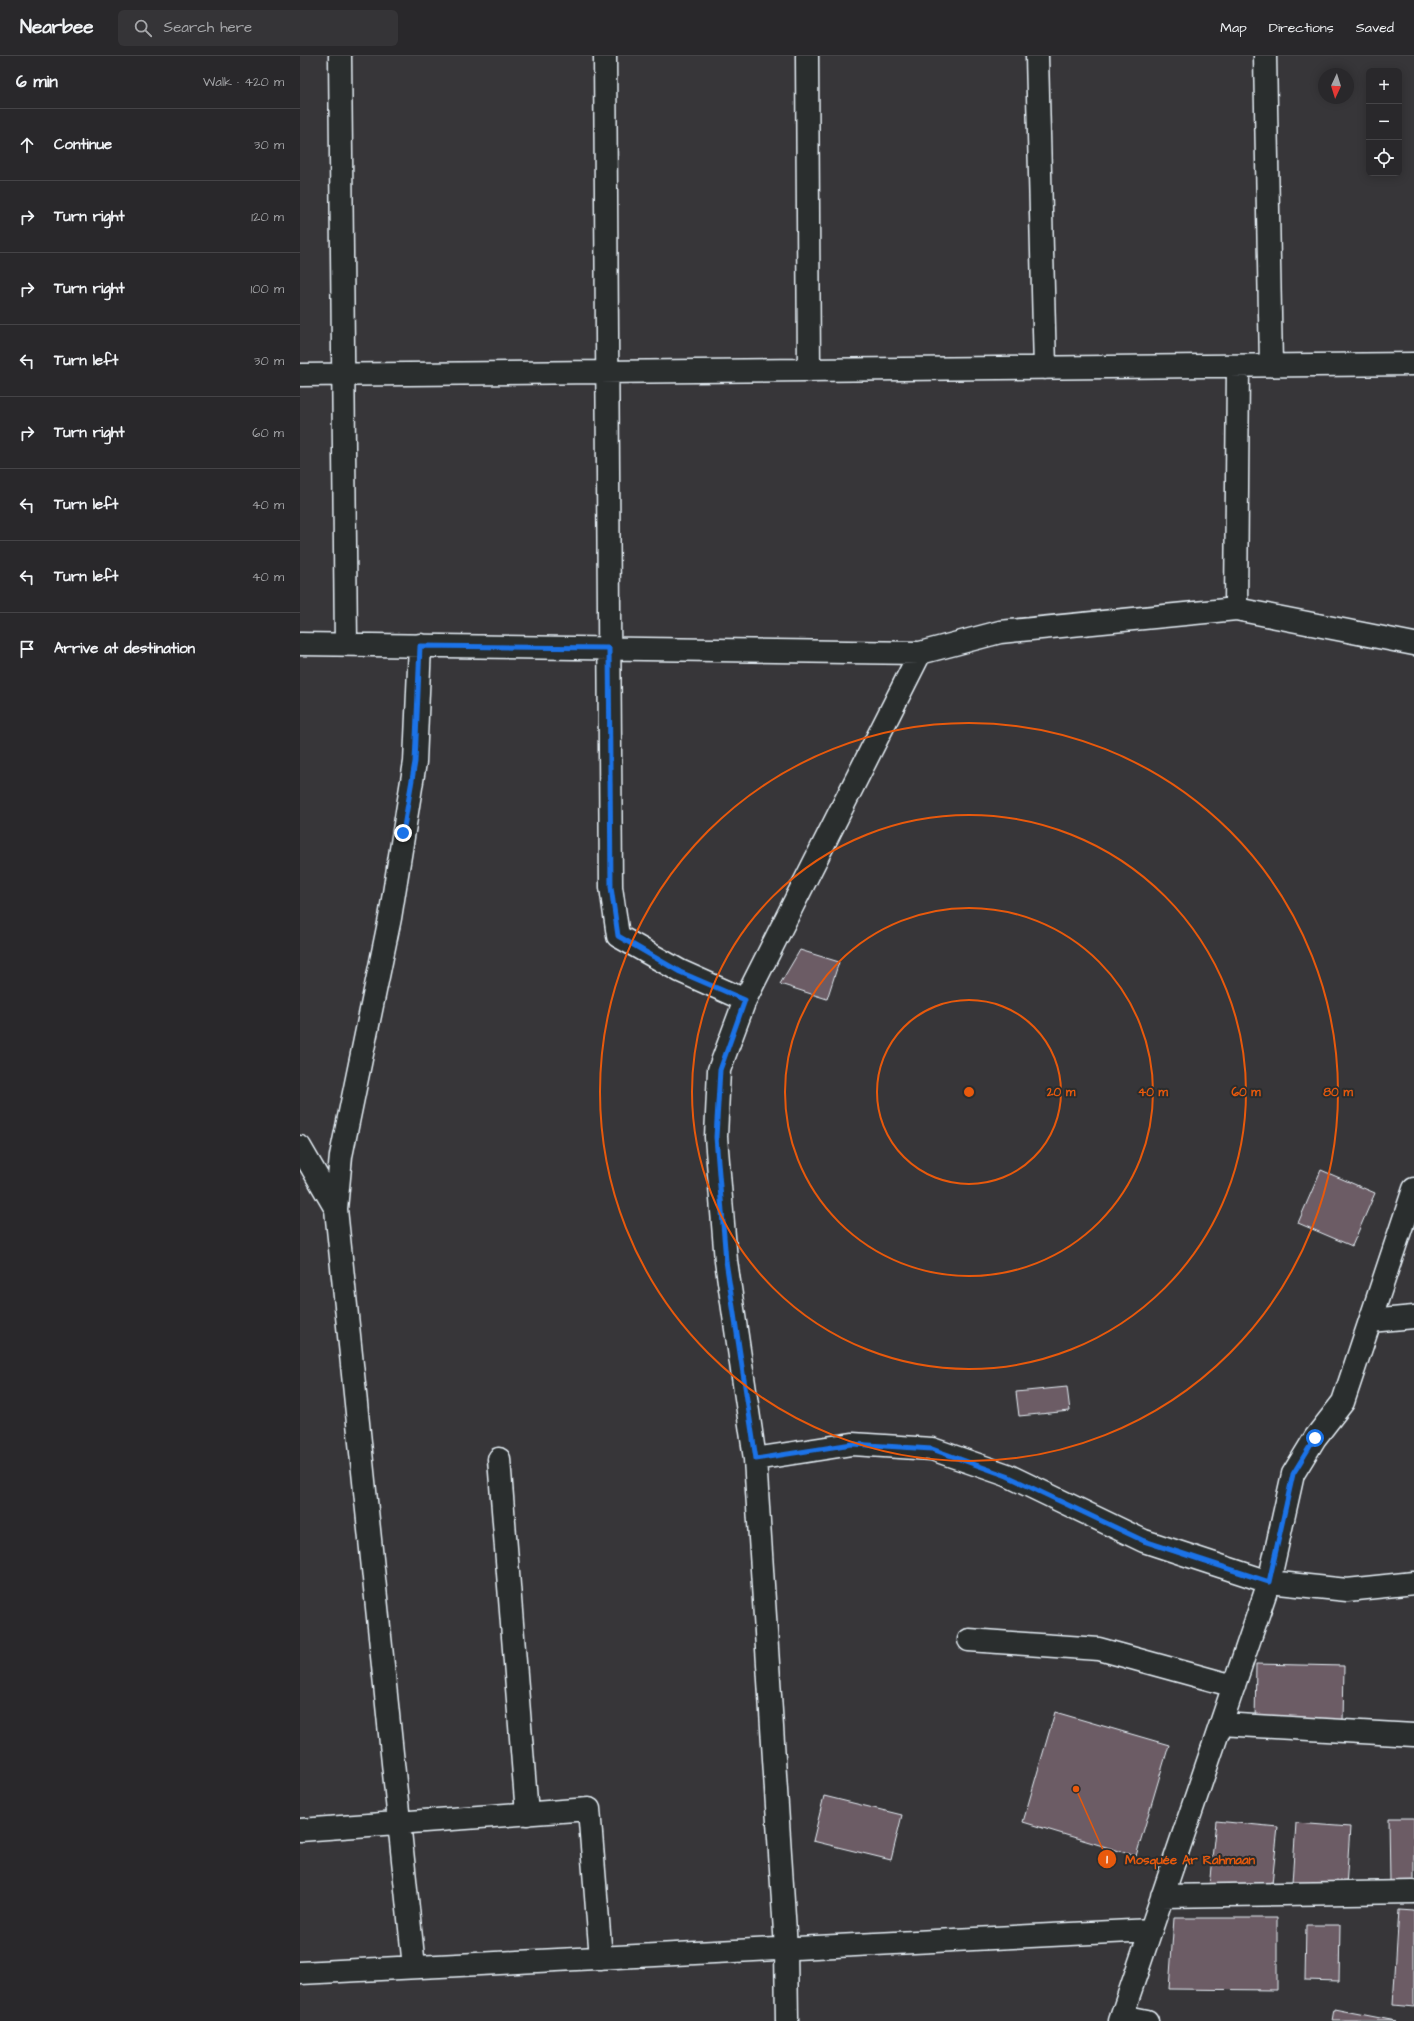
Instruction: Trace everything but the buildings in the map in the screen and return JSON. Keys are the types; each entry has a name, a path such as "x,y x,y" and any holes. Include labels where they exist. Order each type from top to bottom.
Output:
{"street":[{"path":"340,56 346,644"},
{"path":"605,56 611,887 618,936 680,972 745,1000"},
{"path":"807,56 809,370"},
{"path":"1037,56 1045,368"},
{"path":"1265,56 1271,365"},
{"path":"300,375 1414,364"},
{"path":"1236,609 1238,366"},
{"path":"300,644 920,653 1000,632 1236,609 1414,644"},
{"path":"414,1967 336,1209 341,1156 390,918 415,762 420,646"},
{"path":"787,2021 786,1948 756,1459 726,1261 716,1137 720,1070 745,1000 920,653"},
{"path":"300,1147 336,1209"},
{"path":"1147,2021 1121,2018 1269,1582 1293,1474 1315,1438 1342,1402 1414,1189"},
{"path":"1370,1321 1414,1317"},
{"path":"756,1459 852,1444 932,1449 1007,1476 1144,1541 1269,1582 1347,1590 1414,1583"},
{"path":"499,1459 527,1814"},
{"path":"969,1640 1099,1649 1234,1686"},
{"path":"1220,1724 1414,1735"},
{"path":"300,1830 589,1809 601,1958"},
{"path":"1162,1896 1414,1892"},
{"path":"300,1973 1151,1930"}],"place":[{"name":"Mosquée Ar Rahmaan","path":"1076,1789"}],"route":[{"path":"403,833 415,762 420,646 609,648 611,887 618,936 680,972 745,1000 720,1070 716,1137 726,1261 756,1459 852,1444 932,1449 1007,1476 1144,1541 1269,1582 1293,1474 1315,1438"}]}
